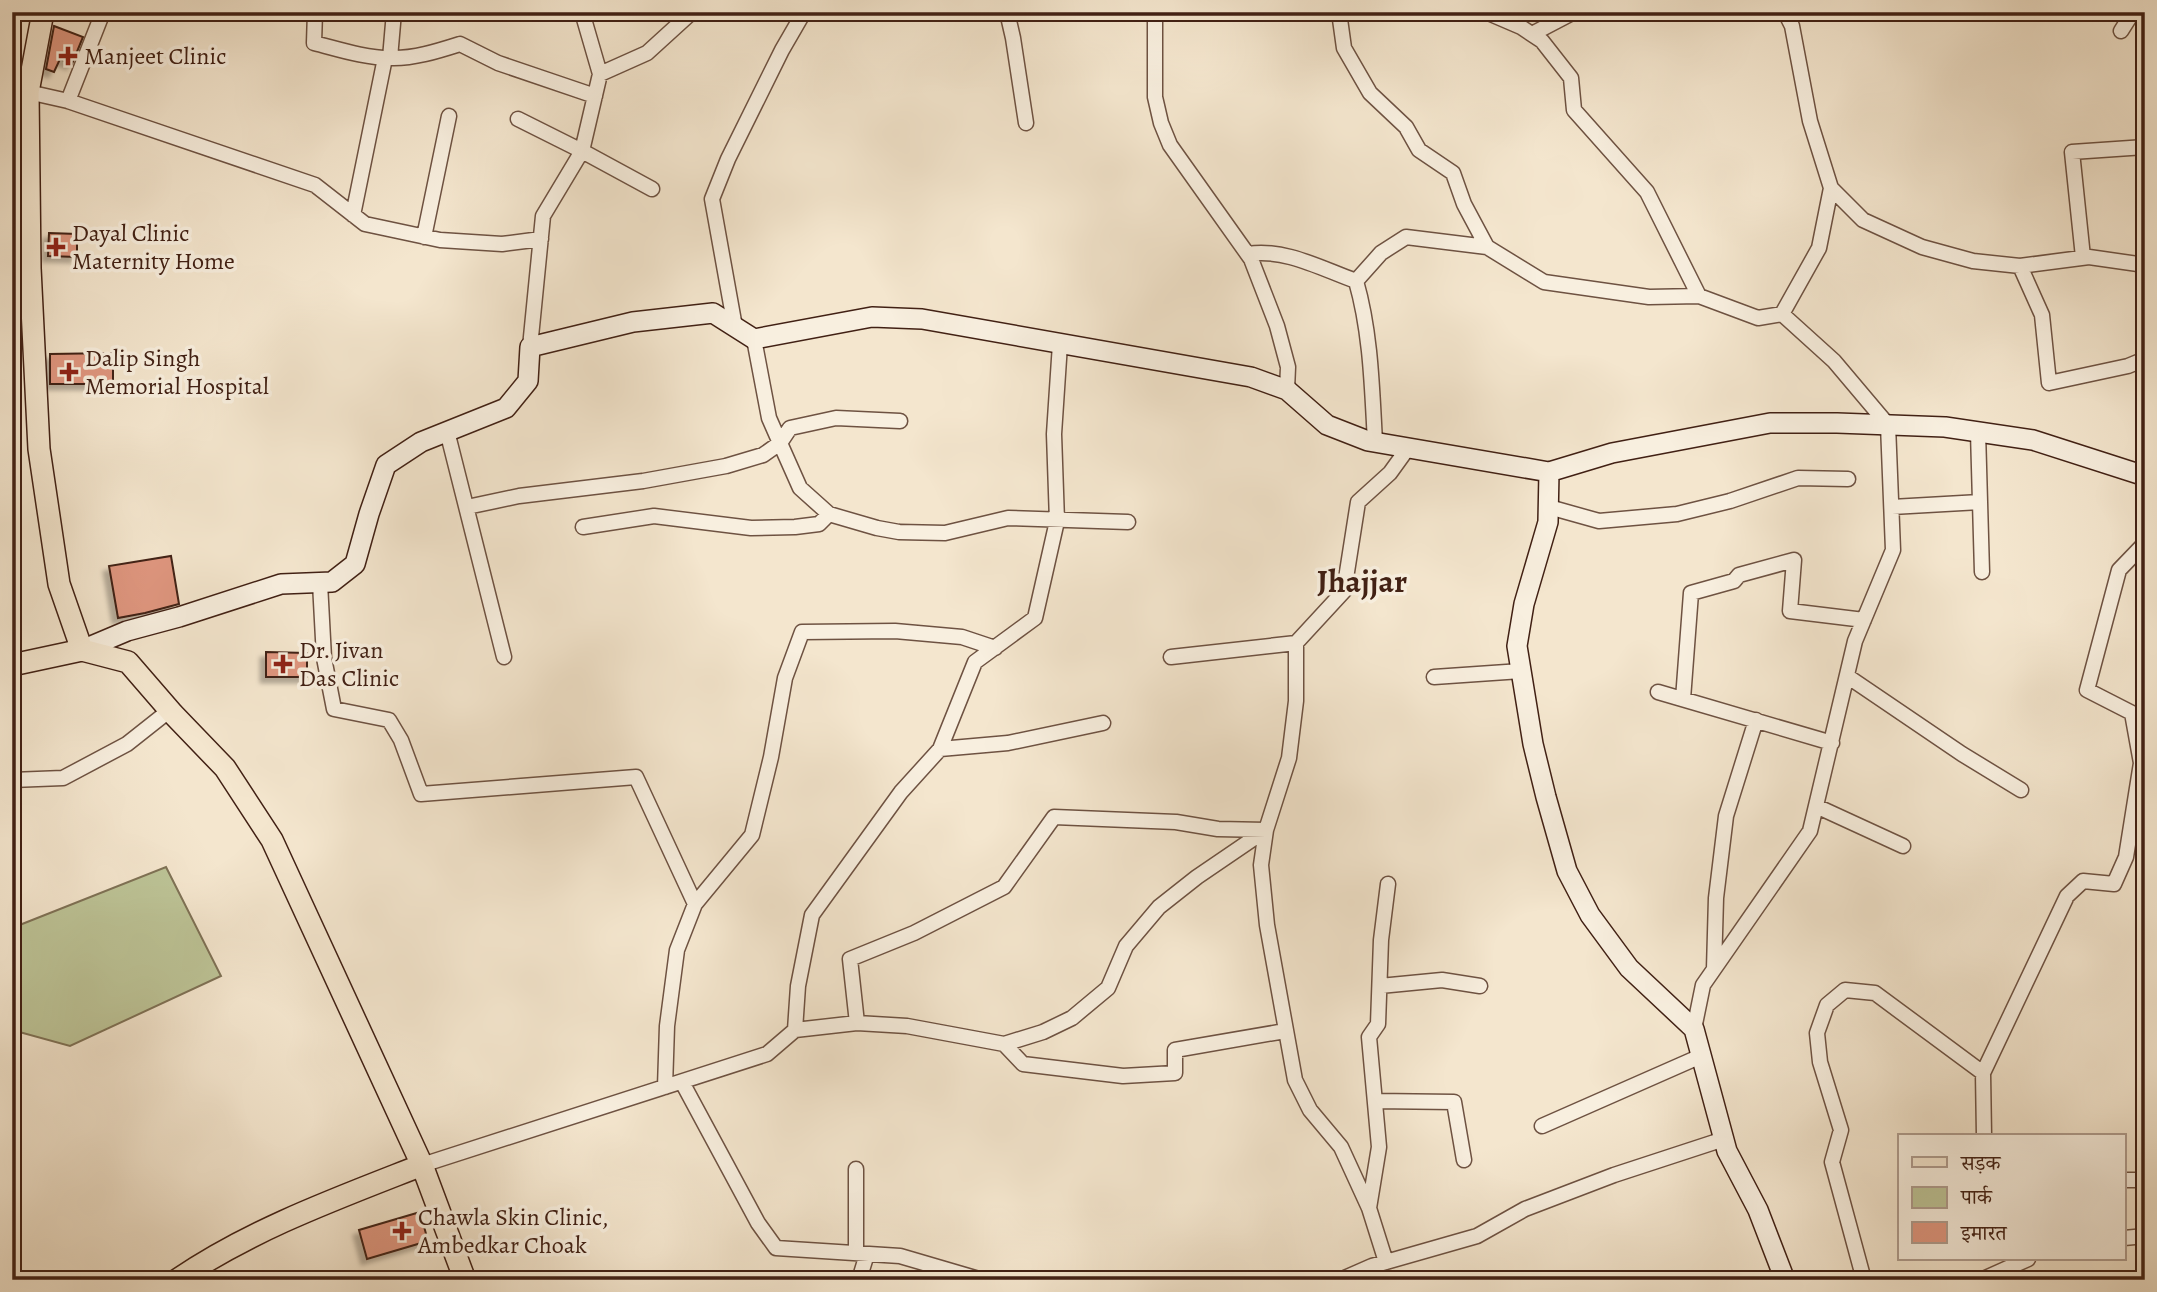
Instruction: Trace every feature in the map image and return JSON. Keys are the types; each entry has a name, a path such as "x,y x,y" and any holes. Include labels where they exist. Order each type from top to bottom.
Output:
{"main road":[{"path":"43,12 20,87 39,449 59,584 82,650"},
{"path":"12,665 82,650 128,662 225,768 272,840 422,1165 465,1280"},
{"path":"12,657 35,659"},
{"path":"177,1280 199,1264 303,1211 422,1165"}],"street":[{"path":"68,101 103,12"},
{"path":"315,12 314,43 388,58 429,53 460,44 498,63 595,96"},
{"path":"353,215 388,58 394,12"},
{"path":"82,650 127,631 281,584 332,582 355,564 386,465 421,442 506,408 528,381 543,216 582,151 600,74 582,12"},
{"path":"600,74 647,53 692,12"},
{"path":"735,327 712,199 728,159 804,12"},
{"path":"1007,12 1026,123"},
{"path":"1155,12 1155,97 1160,123 1170,145 1248,254 1278,326 1289,367 1287,390"},
{"path":"1339,12 1344,48 1370,93 1406,127 1419,150 1453,173 1464,204 1488,247"},
{"path":"1486,12 1521,27 1542,41 1571,78 1574,110 1647,192 1699,296"},
{"path":"1532,34 1574,12"},
{"path":"1786,12 1792,26 1810,121 1831,188 1863,220 1922,247 1973,261 2020,266 2083,257 2145,265"},
{"path":"2122,31 2133,12"},
{"path":"20,87 315,185 365,223 440,240 502,244 541,239"},
{"path":"424,237 449,116"},
{"path":"518,119 652,189"},
{"path":"2083,257 2072,152 2145,147"},
{"path":"1782,314 1819,248 1831,188"},
{"path":"1356,281 1381,253 1406,237 1488,247 1544,282 1649,297 1699,296 1758,318 1782,314"},
{"path":"1248,254 1263,252 1288,256 1356,281"},
{"path":"2020,266 2042,315 2049,383 2128,366 2145,359"},
{"path":"1356,281 1362,301 1375,442"},
{"path":"530,347 634,322 713,313 754,340 769,418 800,488 829,514 899,532 945,533 1008,518 1128,522"},
{"path":"1782,314 1834,361 1888,425 1893,550 1855,641 1810,831 1703,985 1694,1029 1727,1152 1758,1210 1785,1280"},
{"path":"754,340 872,317 922,319 1251,377 1287,390 1327,425 1375,442 1549,472 1612,453 1770,423 1945,427 2033,440 2145,476"},
{"path":"794,1030 798,986 812,915 901,792 940,749 975,662 1035,618 1057,521 1054,435 1060,344"},
{"path":"467,508 519,496 643,481 726,466 763,455 780,443 790,428 836,418 900,421"},
{"path":"447,431 504,657"},
{"path":"1978,432 1982,572"},
{"path":"1171,657 1296,643 1344,591 1358,502 1390,473 1408,448"},
{"path":"1549,472 1548,522 1524,604 1517,646 1533,744 1567,871 1590,915 1629,968 1694,1029"},
{"path":"1549,507 1599,521 1677,514 1730,501 1798,478 1848,479"},
{"path":"1892,507 1980,502"},
{"path":"583,527 654,516 724,526 795,527 818,524 829,514"},
{"path":"1984,1134 1983,1073 2067,896 2083,881 2114,884 2126,857 2143,764 2132,713 2087,690 2119,569 2145,543"},
{"path":"1683,699 1691,593 1734,581 1739,575 1794,560 1790,611 1864,620"},
{"path":"320,583 324,658 334,709 388,720 401,740 421,794 636,777 695,904"},
{"path":"665,1087 667,1026 677,950 695,904 751,835 771,757 786,678 802,632 895,631 962,638 995,648"},
{"path":"1296,643 1296,701 1289,758 1266,830 1261,865 1267,925 1295,1080 1310,1110 1341,1147 1369,1208 1386,1262"},
{"path":"1434,677 1521,671"},
{"path":"1847,676 1962,754 2021,790"},
{"path":"1658,692 1832,743"},
{"path":"12,780 63,778 127,744 170,710"},
{"path":"1714,970 1716,898 1726,816 1756,720"},
{"path":"940,749 1008,743 1103,723"},
{"path":"1816,806 1903,846"},
{"path":"857,1023 850,959 914,933 1004,887 1054,817 1176,822 1218,830 1266,830"},
{"path":"422,1165 767,1054 794,1030 857,1023 907,1026 1004,1044 1043,1032 1072,1018 1108,988 1126,946 1159,906 1266,830"},
{"path":"1369,1208 1379,1147 1368,1037 1378,1024 1381,940 1388,884"},
{"path":"1380,986 1443,980 1480,986"},
{"path":"1864,1280 1832,1162 1841,1130 1820,1062 1816,1033 1827,1005 1845,990 1875,993 1983,1073"},
{"path":"1004,1044 1023,1064 1134,1076 1175,1073 1175,1050 1285,1031"},
{"path":"1542,1126 1701,1056"},
{"path":"682,1082 758,1223 776,1248 900,1256 982,1280"},
{"path":"1375,1101 1454,1102 1464,1160"},
{"path":"1340,1280 1386,1262 1477,1236 1525,1209 1614,1175 1724,1139"},
{"path":"856,1169 861,1253 859,1280"},
{"path":"2126,1180 2145,1180"},
{"path":"2126,1238 2145,1236"},
{"path":"1982,1280 2026,1260"}],"green space":[{"path":"166,867 221,976 70,1046 12,1030 12,928"}],"building":[{"path":"54,26 83,37 72,64 60,59 54,72 46,69"},
{"path":"49,233 77,234 77,257 48,256"},
{"path":"113,353 113,384 50,384 50,354"},
{"path":"171,556 179,604 118,618 109,566"},
{"path":"266,652 307,653 307,677 266,677"},
{"path":"420,1212 428,1241 367,1259 359,1230"}],"place":[{"name":"Manjeet Clinic","path":"68,56"},
{"name":"Dayal Clinic Maternity Home","path":"56,247"},
{"name":"Dalip Singh Memorial Hospital","path":"69,372"},
{"name":"Dr. Jivan Das Clinic","path":"283,664"},
{"name":"Chawla Skin Clinic, Ambedkar Choak","path":"402,1231"}],"district":[{"name":"Jhajjar","path":"1362,581"}]}
